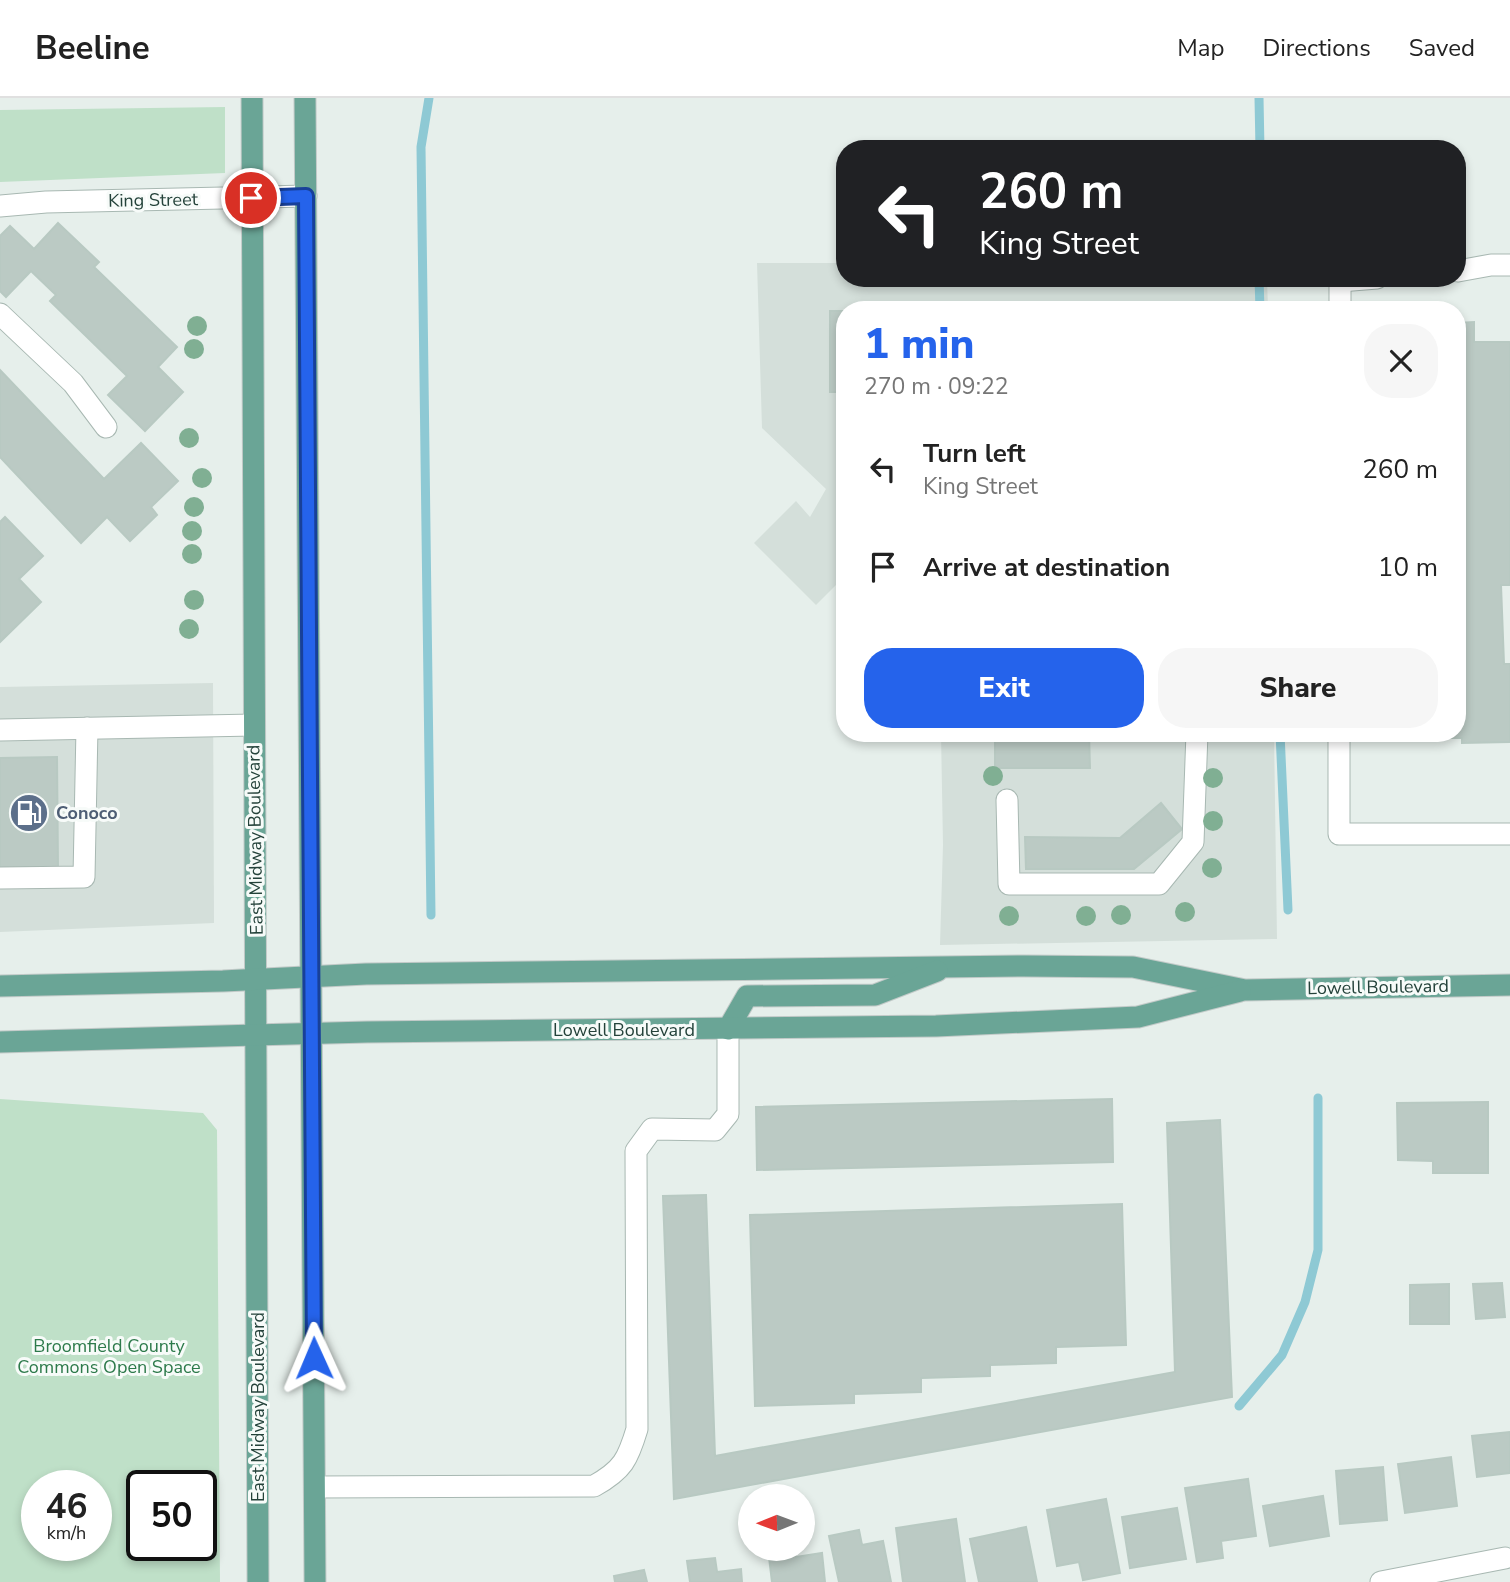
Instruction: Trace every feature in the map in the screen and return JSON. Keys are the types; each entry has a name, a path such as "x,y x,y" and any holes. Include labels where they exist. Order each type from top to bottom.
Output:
{"main road":[{"name":"East Midway Boulevard","path":"252,98 258,1582"},
{"path":"305,98 315,1582"},
{"path":"728,1029 747,996 875,995 949,966"},
{"name":"Lowell Boulevard","path":"0,986 311,975 949,966 1133,967 1245,990 1510,985"},
{"name":"Lowell Boulevard","path":"0,1042 311,1033 936,1026 1138,1017 1245,990"}],"street":[{"name":"King Street","path":"0,206 46,202 306,196"},
{"path":"1466,270 1510,265"},
{"path":"0,314 73,383 106,427"},
{"path":"0,730 254,725"},
{"path":"0,878 84,877 87,728"},
{"path":"1007,800 1009,884 1159,884 1193,842 1197,742"},
{"path":"1339,742 1339,834 1510,834"},
{"path":"315,1487 594,1486 610,1477 629,1456 637,1429 636,1151 652,1129 715,1129 728,1114 728,1029"},
{"path":"1381,1582 1406,1580 1505,1559"}],"shaded area":[{"path":"757,263 836,263 836,287 1267,287 1268,301 836,301 836,585 816,605 754,543 796,501 810,517 826,489 762,428"},
{"path":"213,683 214,923 0,932 0,687"},
{"path":"941,742 1274,742 1277,939 940,945 943,845"}],"green space":[{"path":"225,107 225,173 0,182 0,110"},
{"name":"Broomfield County Commons Open Space","path":"0,1099 203,1113 217,1130 220,1582 0,1582"}],"building":[{"path":"58,223 99,262 94,267 177,347 158,367 183,392 145,431 108,395 127,376 50,301 56,295 31,271 6,297 0,291 0,236 10,226 34,249"},
{"path":"830,311 836,311 836,392 830,392"},
{"path":"1466,322 1474,322 1474,342 1510,342 1510,585 1501,585 1504,664 1510,664 1510,742 1462,743 1466,742"},
{"path":"0,370 104,479 141,443 178,481 151,507 157,515 130,541 107,517 81,543 0,457"},
{"path":"5,517 43,556 19,579 41,602 0,642 0,522"},
{"path":"995,742 1089,742 1090,768 995,768"},
{"name":"Conoco","path":"57,757 58,869 0,870 0,758"},
{"path":"1161,803 1182,829 1134,869 1026,869 1025,837 1120,838"},
{"path":"1112,1099 1113,1162 757,1170 756,1107"},
{"path":"1488,1102 1488,1173 1433,1173 1433,1161 1398,1160 1397,1103"},
{"path":"1220,1120 1232,1397 756,1484 738,1484 738,1487 674,1499 663,1196 706,1195 715,1456 1175,1372 1167,1123"},
{"path":"1122,1204 1126,1345 1056,1347 1056,1363 990,1365 990,1376 921,1378 921,1392 854,1394 854,1403 755,1406 750,1215"},
{"path":"1502,1283 1505,1317 1476,1319 1473,1284"},
{"path":"1449,1284 1449,1324 1410,1324 1410,1285"},
{"path":"1510,1432 1510,1473 1477,1477 1472,1436"},
{"path":"1451,1457 1457,1506 1405,1513 1398,1464"},
{"path":"1383,1467 1387,1520 1340,1524 1336,1471"},
{"path":"1248,1479 1256,1536 1221,1541 1223,1558 1197,1562 1185,1488"},
{"path":"1323,1496 1329,1536 1270,1546 1263,1506"},
{"path":"1106,1499 1120,1573 1083,1580 1079,1562 1057,1566 1047,1510"},
{"path":"1177,1508 1186,1559 1130,1568 1122,1517"},
{"path":"956,1519 965,1582 903,1582 896,1528"},
{"path":"1026,1527 1037,1582 979,1582 970,1539"},
{"path":"859,1530 862,1545 883,1541 891,1582 839,1582 829,1536"},
{"path":"822,1553 825,1582 772,1582 769,1561 816,1561 816,1554"},
{"path":"715,1558 717,1572 741,1569 742,1582 690,1582 687,1561"},
{"path":"644,1570 647,1582 615,1582 614,1576"}],"waterway":[{"path":"429,98 421,147 431,915"},
{"path":"1259,98 1260,140"},
{"path":"1259,287 1260,301"},
{"path":"1280,742 1288,910"},
{"path":"1239,1406 1282,1355 1305,1302 1318,1250 1318,1098"}],"place":[{"name":"Conoco","path":"29,813"}],"route":[{"path":"251,198 306,196 314,1358"}]}
